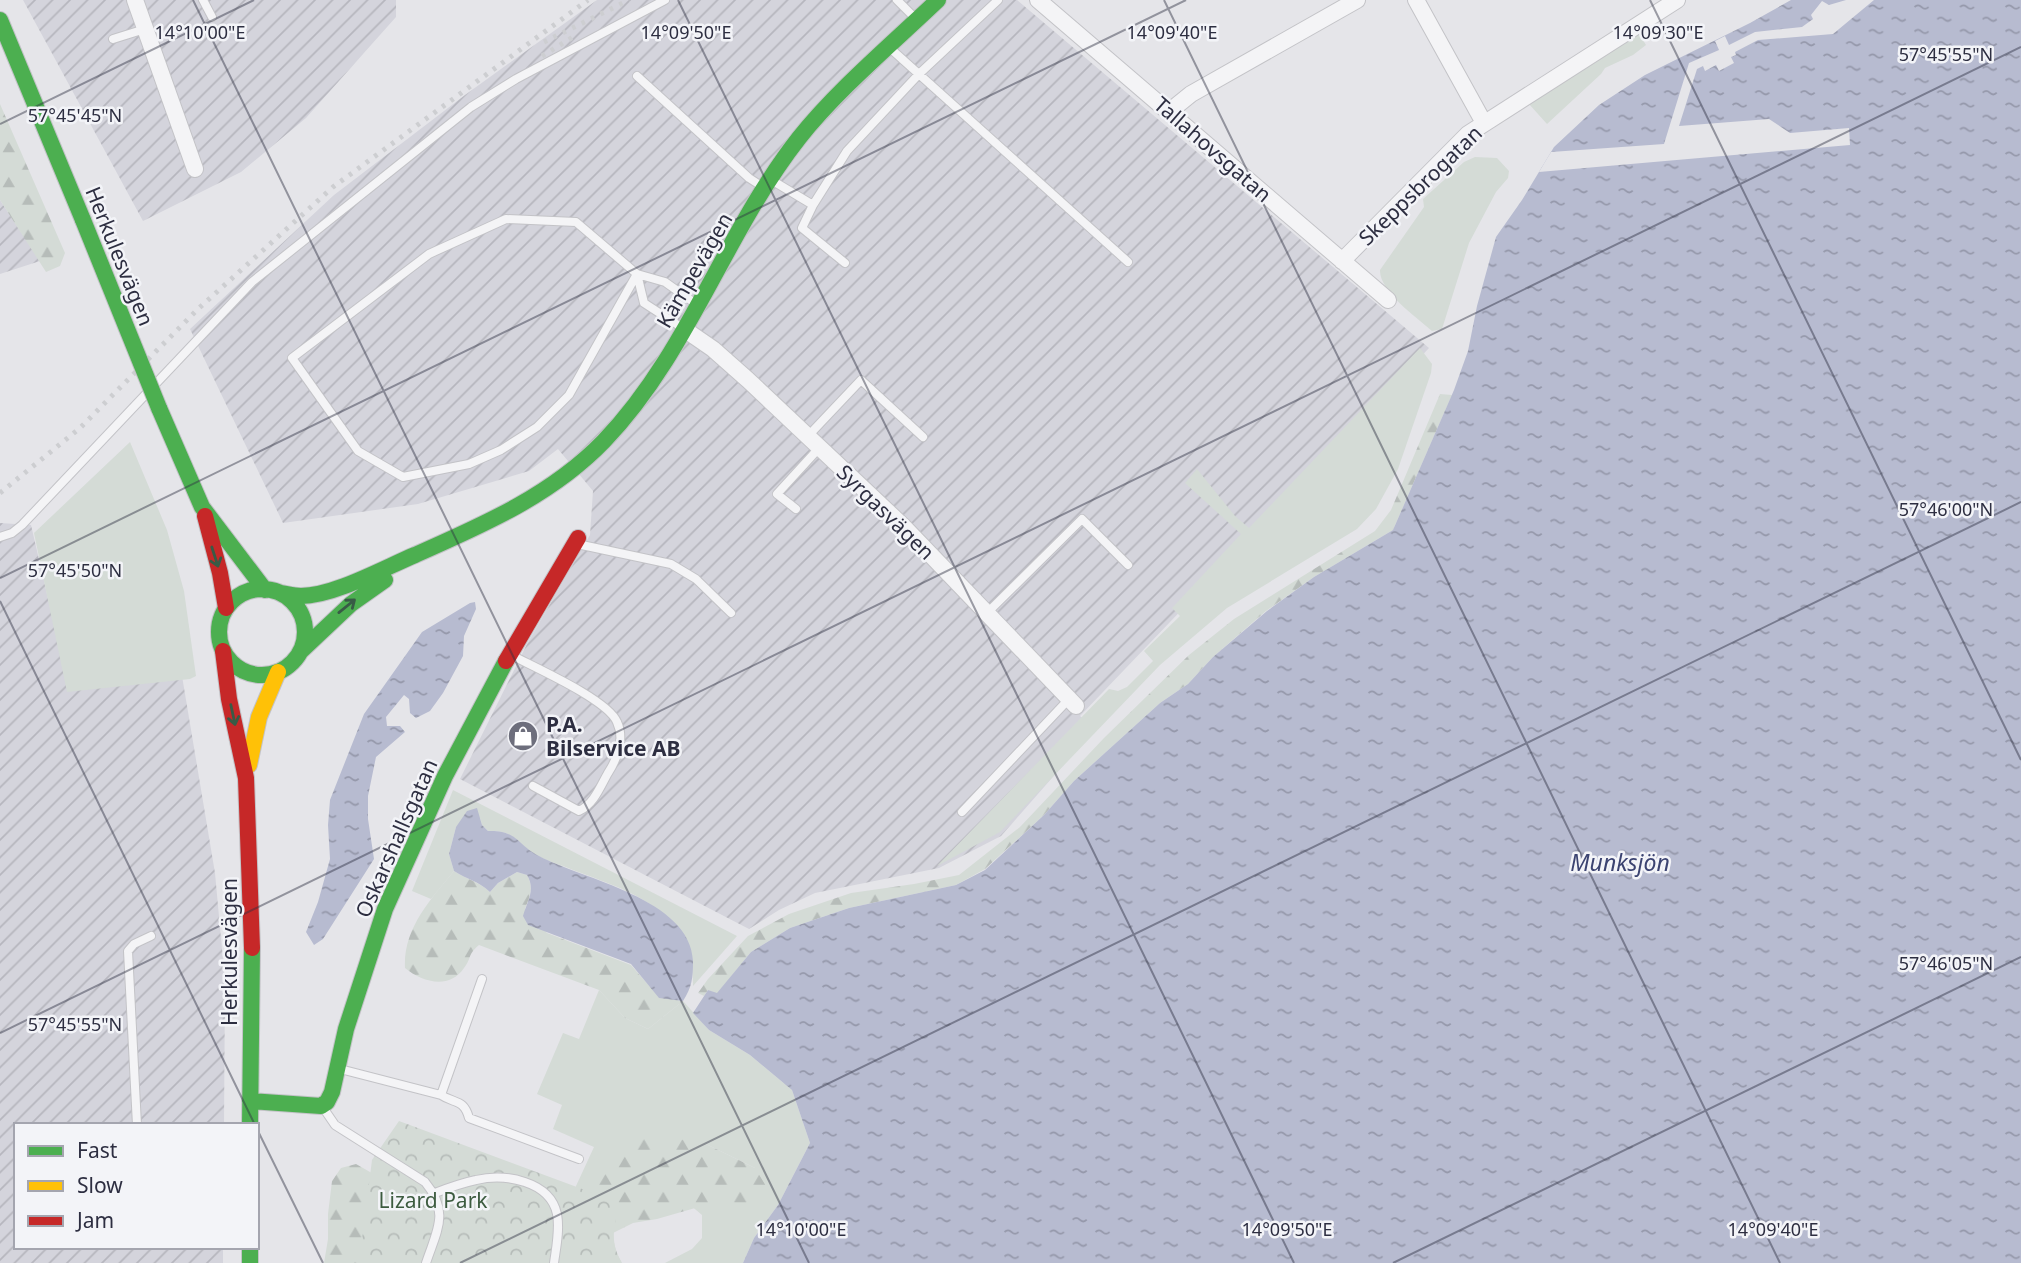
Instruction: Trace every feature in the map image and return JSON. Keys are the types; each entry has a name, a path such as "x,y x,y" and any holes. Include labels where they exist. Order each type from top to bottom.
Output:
{"main road":[{"name":"Kämpevägen","path":"273,592 301,596 327,592 463,534 512,510 545,489 604,441 653,380 768,184 799,138 827,107 938,0"},
{"name":"Herkulesvägen","path":"0,20 202,507 221,574 226,608"},
{"name":"Herkulesvägen","path":"202,507 273,592"},
{"name":"Kämpevägen","path":"299,654 339,612 366,590 463,534"},
{"name":"Oskarshallsgatan","path":"321,1106 327,1102 332,1092 346,1029 385,909 446,775 510,654 576,541"},
{"path":"273,592 291,601 300,612 304,640 299,654 278,672 253,674 241,670 231,662 223,651 219,629 226,608 235,599 246,593 273,592"},
{"name":"Herkulesvägen","path":"223,651 229,699 246,778 252,927 250,1123"},
{"name":"Herkulesvägen","path":"246,778 255,726 278,672"},
{"path":"250,1101 321,1106"}],"street":[{"path":"135,0 195,169"},
{"name":"Tallahovsgatan","path":"1038,0 1388,300"},
{"path":"1170,111 1191,94 1357,0"},
{"path":"1416,0 1484,123"},
{"name":"Skeppsbrogatan","path":"1342,261 1468,134 1677,0"},
{"name":"Syrgasvägen","path":"684,329 713,349 904,527 1073,703"}],"lane":[{"path":"203,0 212,17"},
{"path":"0,537 12,533 22,525 252,282 471,107 516,79 665,0"},
{"path":"897,0 918,20"},
{"path":"845,263 802,228 813,205 847,151 919,74 998,0"},
{"path":"113,39 145,29"},
{"path":"889,47 1128,262"},
{"path":"637,76 749,178 813,205"},
{"path":"637,274 569,395 537,427 501,450 469,464 403,477 358,451 292,358 429,254 506,219 576,222 637,274 665,282 698,305"},
{"path":"637,274 645,303 684,329"},
{"path":"796,509 777,494 861,380 923,437"},
{"path":"987,613 1082,519 1128,565"},
{"path":"576,541 643,560 671,564 696,579 731,613"},
{"path":"510,654 608,710 617,722 620,739 616,761 589,807 579,811 533,786"},
{"path":"962,812 1073,703"},
{"path":"137,1123 128,951 134,944 151,936"},
{"path":"441,1095 482,979"},
{"path":"337,1068 441,1095 462,1103 469,1118 579,1159"},
{"path":"321,1106 335,1125 425,1182 435,1193 439,1203 439,1223 426,1263"},
{"path":"435,1193 479,1179 508,1179 545,1191 553,1203 558,1223 554,1263"}],"shaded area":[{"path":"23,0 396,0 396,17 306,118 241,172 143,221"},
{"path":"597,0 1017,0 1429,348 1080,716 1095,729 1001,836 939,868 815,893 779,910 749,929 460,779 527,644 590,535 593,491 558,449 529,471 418,504 283,523 190,329 334,195 465,95"},
{"path":"0,200 40,261 0,274"},
{"path":"0,523 31,525 69,689 180,664 215,873 225,982 224,1123 14,1123 14,1249 223,1249 223,1263 0,1263"}],"green space":[{"path":"1638,32 1646,45 1633,55 1605,68 1547,124 1529,104"},
{"path":"0,104 65,253 60,266 46,272 0,200"},
{"path":"1475,157 1497,158 1509,171 1508,178 1496,192 1469,243 1442,329 1432,331 1392,295 1381,278 1380,270 1424,207 1423,199 1464,162"},
{"path":"1420,348 1432,364 1431,373 1398,469 1376,509 1357,529 1227,608 1160,665 1000,832 937,866 1109,689 1118,691 1127,687 1153,661 1144,651 1180,616 1172,608 1241,534 1185,483 1197,469 1235,516 1249,528"},
{"path":"1440,394 1452,395 1393,530 1314,577 1266,611 1213,657 1188,684 1160,703 1074,781 1044,815 985,869 956,885 849,908 790,928 751,952 717,994 708,990 704,996 698,993 748,936 789,914 851,893 959,875 1020,827 1104,738 1189,655 1234,619 1375,531 1391,510"},
{"path":"130,442 167,530 184,591 196,676 190,679 67,692 34,533"},
{"path":"453,790 737,936 693,986 691,960 683,939 671,922 656,908 617,887 542,858 511,835 488,831 480,818 456,827 449,854 454,871 431,899 412,891"},
{"path":"454,871 490,892 498,883 517,872 527,875 531,888 525,909 547,933 631,965 659,997 683,1001 648,1029 625,1018 599,990 479,945 464,968 451,979 435,981 419,977 405,968 408,940 427,904"},
{"path":"599,990 625,1018 648,1029 683,1001 709,1030 750,1055 792,1090 810,1143 778,1205 754,1238 743,1263 665,1263 692,1249 702,1238 702,1215 683,1199 755,1168 706,1144 620,1205 613,1234 622,1263 569,1215 576,1186 594,1147 553,1129 562,1105 537,1094 563,1033 579,1039"},
{"name":"Lizard Park","path":"399,1121 620,1203 614,1241 622,1263 359,1263 372,1160"},
{"path":"669,1137 706,1144 755,1168 766,1186 763,1201 746,1207 723,1200 633,1223 605,1237 564,1223 587,1186 616,1152 641,1139"},
{"path":"356,1164 377,1176 397,1263 324,1263 332,1181 341,1168"}],"water":[{"name":"Munksjön","path":"1791,0 2021,0 2021,1263 743,1263 754,1238 778,1205 810,1143 792,1090 750,1055 709,1030 693,1013 708,990 717,993 751,952 790,928 849,908 956,885 985,870 1044,815 1074,781 1160,703 1188,684 1213,657 1267,611 1314,577 1393,530 1454,390 1468,351 1496,237 1554,147 1599,105 1645,75"},
{"path":"475,602 476,609 464,636 463,656 430,711 416,718 410,713 409,699 404,695 386,717 387,726 400,726 405,732 376,757 368,796 368,819 374,859 323,939 314,945 306,932 330,859 330,800 364,714 422,632"},
{"path":"477,808 482,825 488,831 511,835 539,856 631,894 655,907 674,922 688,940 693,961 691,982 683,1001 659,998 631,964 528,925 523,916 531,891 527,875 517,872 498,883 490,892 454,871 449,854 456,827 467,811"}],"pier":[{"path":"1846,0 1874,0 1833,34 1758,40 1735,52 1736,55 1731,57 1734,63 1719,71 1716,65 1705,71 1703,66 1697,69 1679,126 1769,119 1790,133 1849,128 1850,145 1539,172 1551,152 1664,144 1689,63 1719,50 1715,41 1725,36 1729,45 1755,32 1802,27 1813,19 1811,15 1822,1 1829,5"}],"railway":[{"path":"0,493 80,428 198,309 333,187 588,0"},
{"path":"544,42 629,0"},
{"path":"542,56 573,37"}],"traffic: fast":[{"path":"280,593 314,595 359,580 516,507 584,460 633,407 660,370 749,213 799,138 848,85 938,0"},
{"path":"0,20 83,220"},
{"path":"83,220 159,408"},
{"path":"159,408 202,507 265,590"},
{"path":"300,652 351,604 385,580"},
{"path":"262,589 278,593 292,602 301,616 305,632 301,648 292,662 278,671 262,675 246,671 232,662 223,648 219,632 223,616 232,602 246,593 262,589"},
{"path":"250,1101 321,1106 327,1102 332,1092 346,1029 385,909 445,776 506,661"},
{"path":"250,1123 252,948"},
{"path":"250,1249 250,1263"}],"traffic: slow":[{"path":"249,765 259,717 278,672"}],"traffic: jam":[{"path":"205,516 226,608"},
{"path":"506,661 578,538"},
{"path":"223,651 229,699 246,778 252,948"}],"place":[{"name":"P.A. Bilservice AB","path":"523,736"}]}
